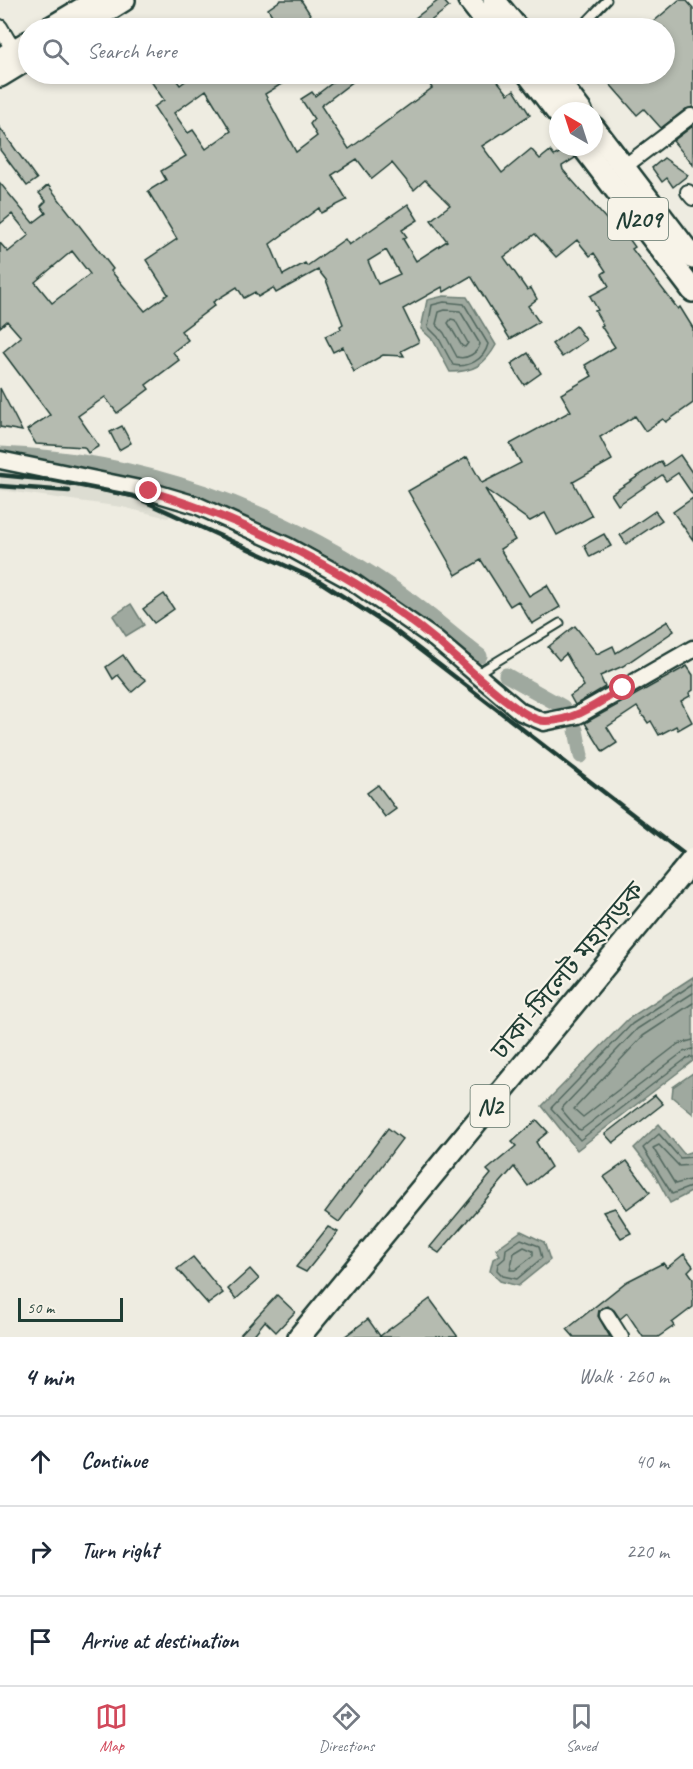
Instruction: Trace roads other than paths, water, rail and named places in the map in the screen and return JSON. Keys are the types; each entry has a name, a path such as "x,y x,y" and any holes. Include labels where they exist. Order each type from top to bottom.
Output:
{"highway":[{"path":"67,18 97,0"},
{"path":"94,18 124,0"},
{"path":"469,0 483,18"},
{"path":"494,0 509,18"},
{"path":"0,76 18,53"},
{"path":"536,84 550,102"},
{"path":"561,84 574,102"},
{"name":"N209","path":"603,140 693,258"},
{"name":"N209","path":"591,156 693,291"},
{"name":"ঢাকা-সিলেট মহাসড়ক","path":"299,1337 687,867"}],"street":[{"path":"0,27 18,53"},
{"path":"624,167 691,116"},
{"path":"0,459 149,491 196,505 287,546 353,582 435,639 521,712 544,722 578,715 693,649"},
{"path":"608,1315 621,1337"}],"lane":[{"path":"589,18 607,0"},
{"path":"476,674 560,623"}],"water":[{"path":"444,296 467,297 496,345 483,362 472,369 450,372 433,340 421,329 427,300"},
{"path":"131,604 144,625 126,636 113,616"},
{"path":"693,977 693,1061 577,1150 542,1106 628,1019"},
{"path":"693,1073 693,1114 672,1097 673,1087"},
{"path":"659,1124 684,1154 693,1151 693,1191 670,1203 655,1175 634,1148"},
{"path":"521,1231 544,1242 550,1260 518,1286 500,1281 490,1271 493,1259 500,1255 496,1249"}],"waterway":[{"path":"0,454 52,458 155,477 253,511 346,558 390,586 480,656"},
{"path":"506,675 563,707"},
{"path":"576,730 581,756"}],"railway":[{"path":"0,475 51,480 133,496 319,581 389,626 693,861"},
{"path":"0,486 69,491"}]}
